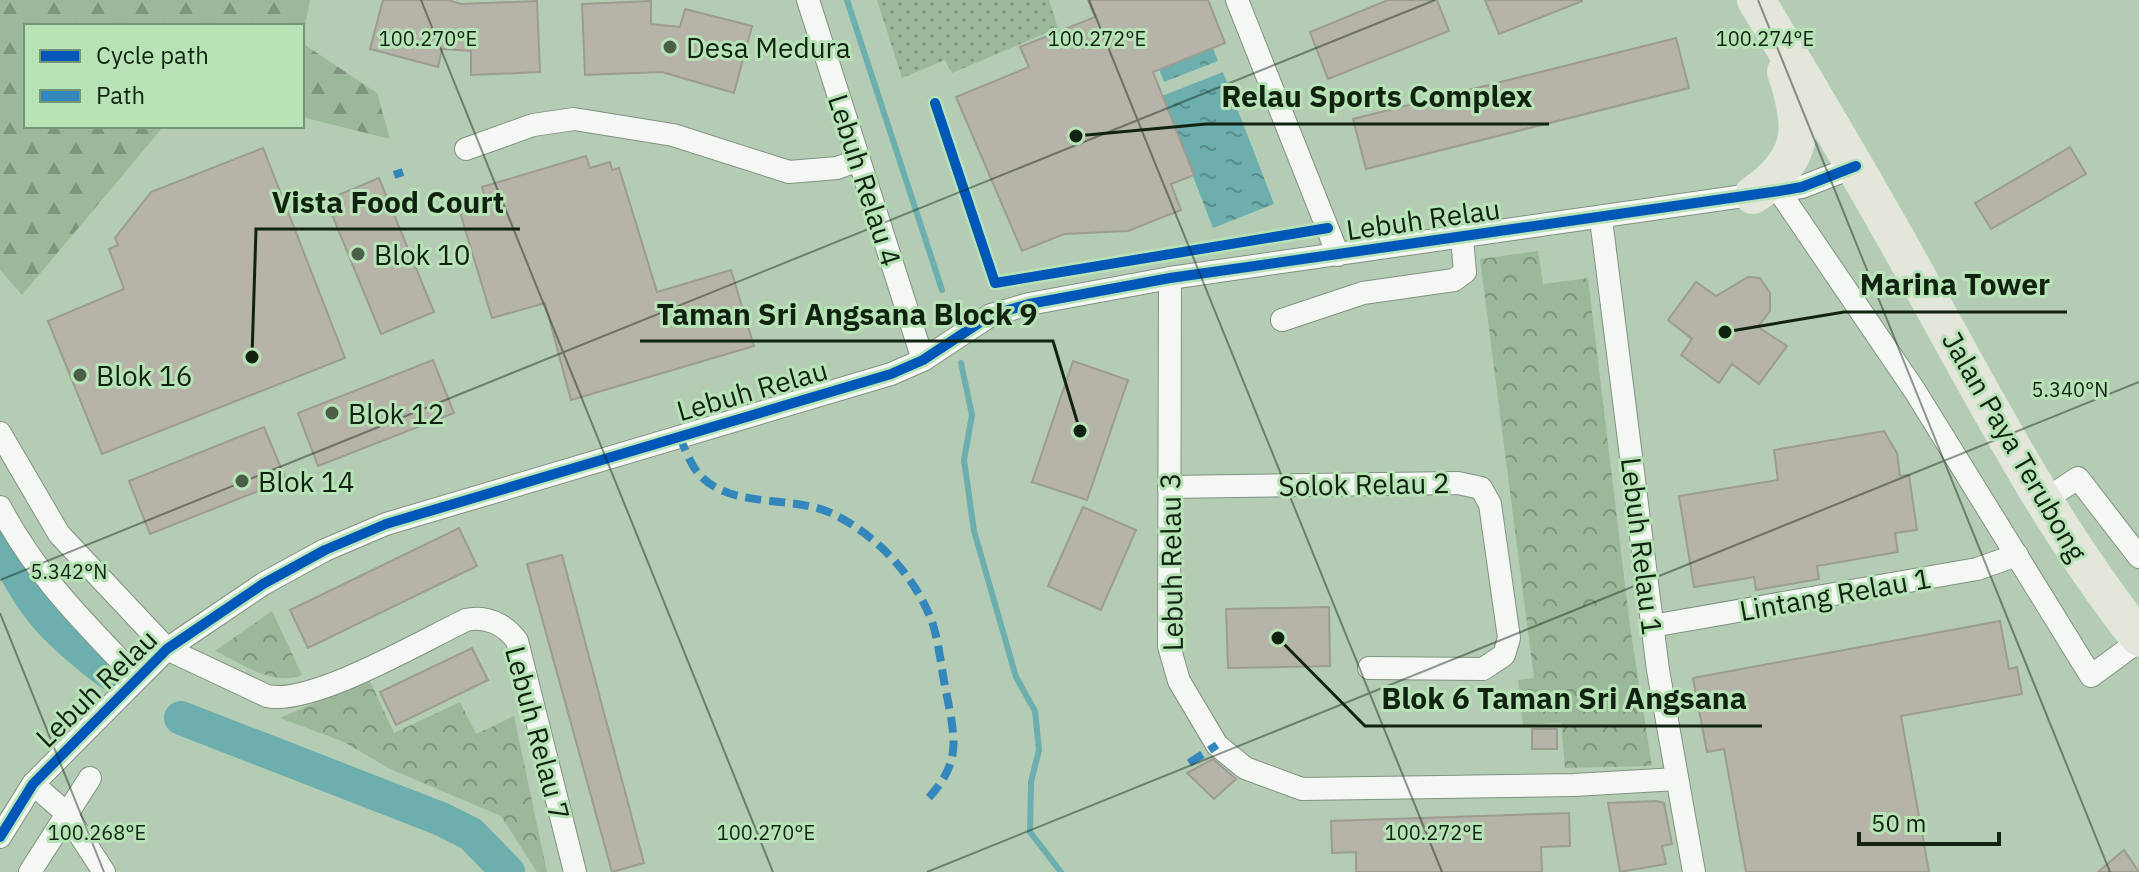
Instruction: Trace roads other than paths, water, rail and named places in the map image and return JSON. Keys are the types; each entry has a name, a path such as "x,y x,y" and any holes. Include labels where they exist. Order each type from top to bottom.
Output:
{"main road":[{"name":"Jalan Paya Terubong","path":"1763,12 1856,166 2043,501 2104,594 2139,640"},
{"path":"1763,12 1797,105 1799,126 1790,159 1766,193"}],"street":[{"name":"Lebuh Relau 4","path":"808,0 923,360"},
{"path":"1237,0 1338,255"},
{"path":"466,149 533,125 574,119 673,135 789,172 837,168 859,160"},
{"name":"Lebuh Relau","path":"0,837 33,784 167,649 263,584 325,550 386,524 857,385 923,360 991,315 1029,304 1170,278 1601,219 1766,193 1810,184 1856,166"},
{"path":"1766,193 1915,391 2091,676 2139,640"},
{"name":"Lebuh Relau 1","path":"1601,219 1652,626 1694,872"},
{"path":"1282,320 1363,293 1454,280 1465,272 1462,238"},
{"name":"Lebuh Relau 3","path":"1170,278 1168,580 1172,664 1217,745 1245,768 1302,789 1574,785 1677,779"},
{"path":"0,433 59,534 167,649"},
{"name":"Jalan Paya Terubong","path":"2043,501 2078,478 2139,557"},
{"name":"Solok Relau 2","path":"1169,487 1458,483 1481,488 1490,504 1509,638 1504,655 1483,669 1369,668"},
{"path":"0,507 24,552 52,588 137,678"},
{"name":"Lintang Relau 1","path":"1652,626 1977,569 2017,555"},
{"name":"Lebuh Relau 7","path":"167,649 267,696 283,700 332,684 466,620 474,618 509,628 517,641 575,872"},
{"path":"30,872 65,812 90,778"},
{"path":"33,784 65,812 104,872"}],"water":[{"path":"1199,13 1218,61 1164,82 1145,33"},
{"path":"1223,72 1274,204 1213,228 1162,96"}],"waterway":[{"path":"847,0 942,290"},
{"path":"961,363 972,415 964,460 974,531 1016,677 1035,711 1039,750 1031,782 1030,832 1061,872"},
{"path":"0,537 21,580 44,614 110,673"},
{"path":"181,718 441,819 471,834 508,872"}],"place":[{"name":"Desa Medura","path":"670,47"},
{"name":"Relau Sports Complex","path":"1076,136"},
{"name":"Blok 10","path":"358,254"},
{"name":"Marina Tower","path":"1725,332"},
{"name":"Vista Food Court","path":"252,357"},
{"name":"Blok 16","path":"80,375"},
{"name":"Blok 12","path":"332,413"},
{"name":"Taman Sri Angsana Block 9","path":"1080,431"},
{"name":"Blok 14","path":"242,481"},
{"name":"Blok 6 Taman Sri Angsana","path":"1278,638"}]}
